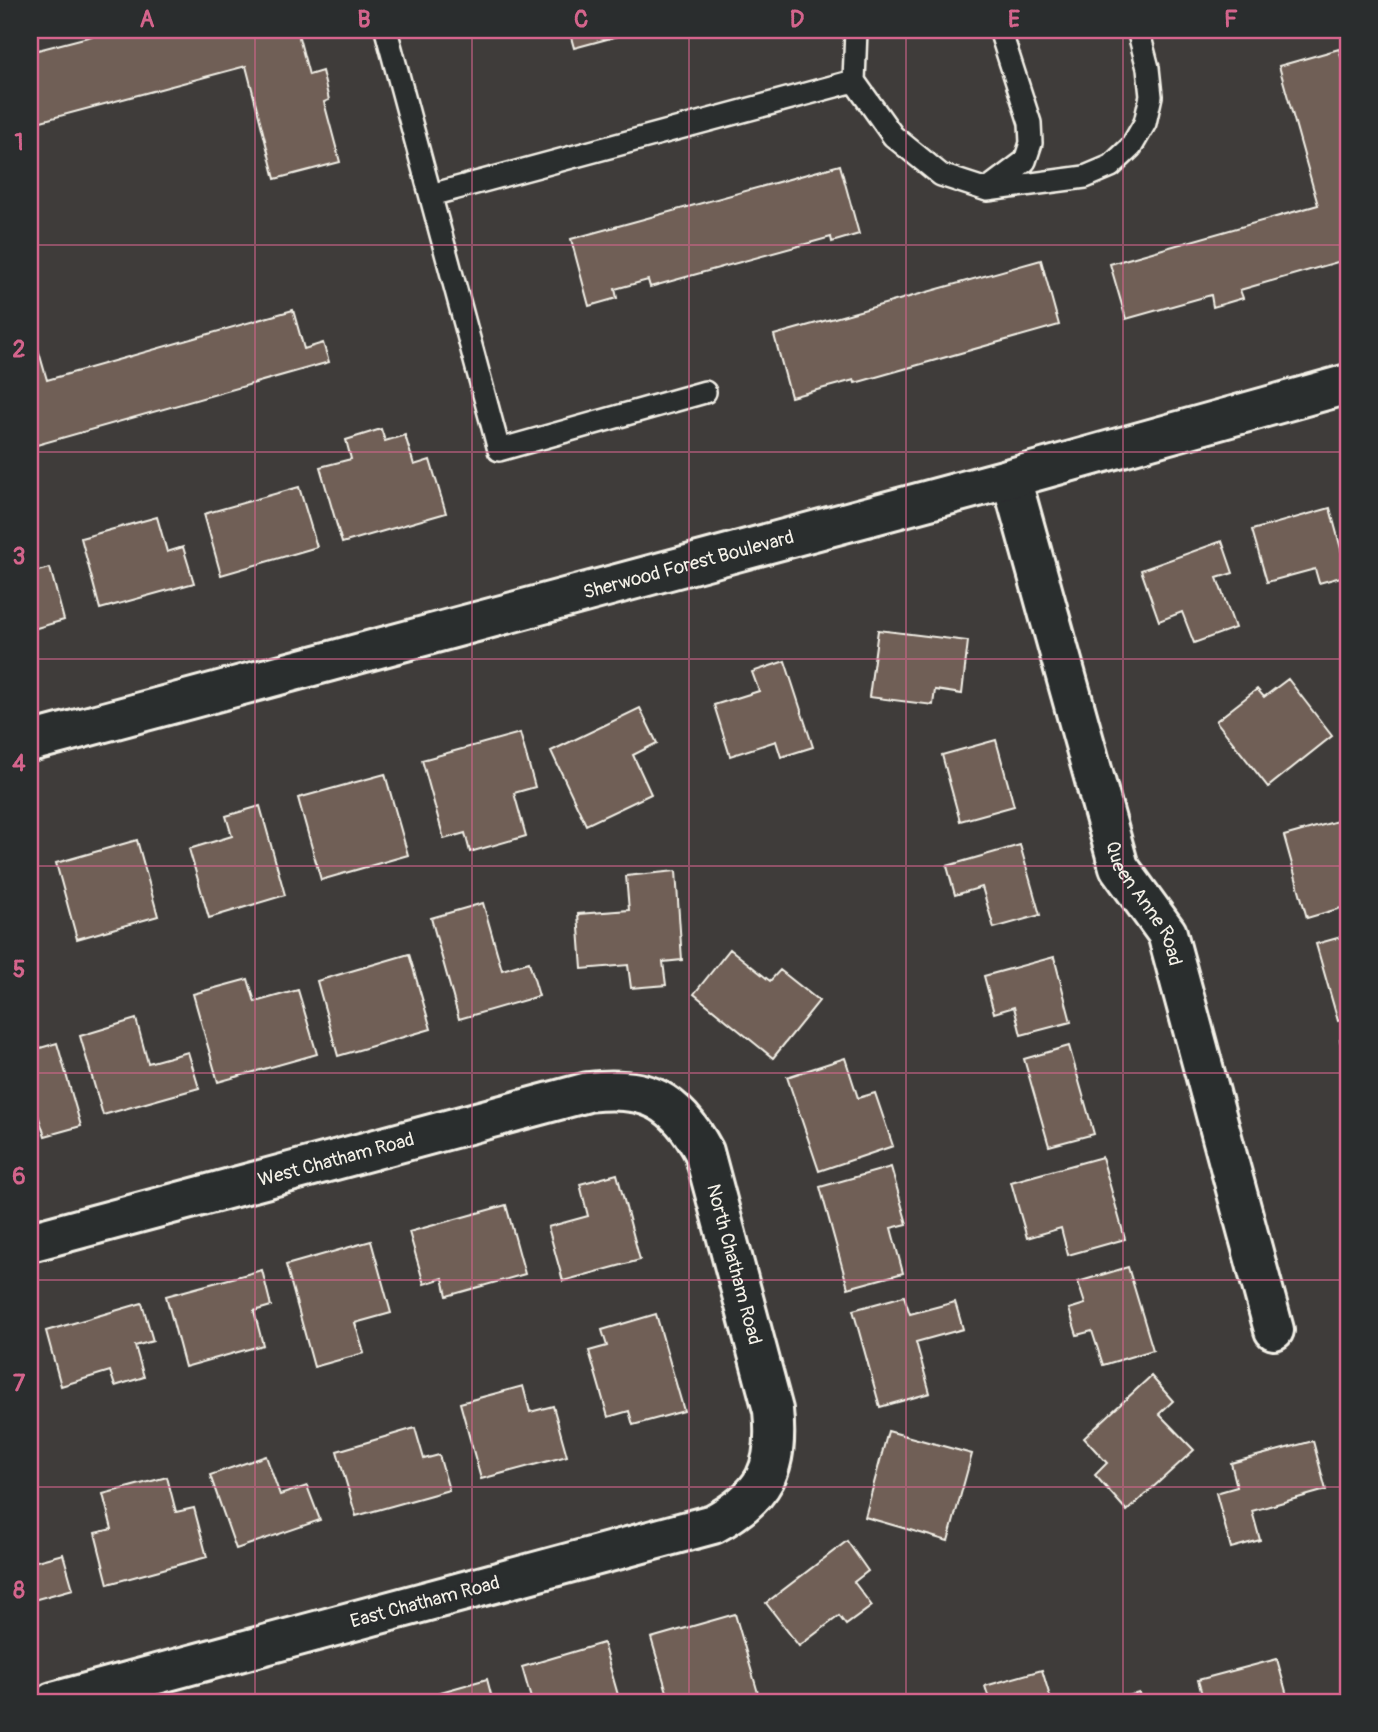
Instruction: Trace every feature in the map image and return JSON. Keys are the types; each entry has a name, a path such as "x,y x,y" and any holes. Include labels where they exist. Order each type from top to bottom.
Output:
{"street":[{"name":"Sherwood Forest Boulevard","path":"30,742 1011,478 1348,384"},
{"name":"Queen Anne Road","path":"1011,478 1119,867 1167,933 1274,1330"},
{"name":"West Chatham Road","path":"30,1242 588,1092 614,1089 643,1093"},
{"name":"North Chatham Road","path":"643,1093 669,1106 690,1126 704,1152 773,1410 776,1436 771,1464"},
{"name":"East Chatham Road","path":"53,1702 713,1524 738,1511 758,1490 771,1464"}],"lane":[{"path":"386,30 499,450 705,392"},
{"path":"856,30 854,81 893,136 941,175 987,190 1085,177 1111,166 1131,147 1145,123 1151,96 1148,68 1138,30"},
{"path":"987,190 1025,161 1031,142 1030,123 1000,30"},
{"path":"431,195 854,81"}],"building":[{"path":"115,30 297,30 309,75 322,71 329,100 324,102 340,162 275,179 246,66 30,124 30,52"},
{"path":"569,30 632,30 633,32 574,48"},
{"path":"1339,49 1348,80 1348,259 1240,290 1243,298 1213,307 1211,295 1126,319 1110,264 1318,205 1279,66"},
{"path":"840,165 859,234 832,242 831,237 650,287 648,280 615,289 617,298 589,306 571,239"},
{"path":"1041,260 1059,325 855,383 854,380 791,397 774,335"},
{"path":"293,310 304,349 323,343 329,362 30,447 30,321 47,380"},
{"path":"381,429 385,441 405,435 414,465 430,460 446,513 342,543 320,467 351,459 346,440"},
{"path":"299,487 317,547 221,575 204,514"},
{"path":"1330,508 1348,575 1319,583 1315,569 1267,582 1252,530"},
{"path":"157,517 167,552 183,547 194,583 100,609 81,538"},
{"path":"1222,541 1233,573 1217,578 1235,628 1194,643 1182,612 1159,621 1141,570"},
{"path":"50,568 64,620 30,630 30,573"},
{"path":"878,630 968,641 962,694 935,690 933,705 869,697"},
{"path":"785,661 813,747 781,757 776,741 730,756 714,705 759,691 752,672"},
{"path":"1288,679 1332,736 1268,787 1216,721 1257,689 1264,697"},
{"path":"640,708 657,743 633,755 651,794 586,825 551,751"},
{"path":"520,733 535,787 514,793 526,836 470,852 465,833 444,839 422,760"},
{"path":"996,740 1014,806 960,821 942,755"},
{"path":"385,774 408,855 321,880 298,798"},
{"path":"260,806 285,895 209,918 189,849 232,836 226,816"},
{"path":"1348,818 1348,906 1307,918 1284,836"},
{"path":"137,840 158,916 77,939 56,863"},
{"path":"1020,845 1040,915 994,928 982,887 955,895 947,866"},
{"path":"676,871 682,960 663,962 666,985 631,988 628,965 582,969 578,914 629,910 626,876"},
{"path":"483,903 502,970 529,962 539,996 459,1019 431,918"},
{"path":"1348,935 1348,1018 1338,1021 1316,944"},
{"path":"730,949 770,981 780,970 819,1001 773,1058 694,994"},
{"path":"409,954 431,1029 338,1056 317,981"},
{"path":"1054,957 1071,1022 1021,1035 1014,1007 994,1013 984,976"},
{"path":"248,979 255,1002 298,990 317,1054 218,1082 193,994"},
{"path":"136,1019 148,1063 188,1052 199,1088 103,1115 80,1036"},
{"path":"1348,1038 1348,1069 1340,1040"},
{"path":"57,1043 81,1126 45,1136 38,1115 30,1117 30,1051"},
{"path":"1069,1046 1094,1134 1049,1146 1024,1059"},
{"path":"845,1058 858,1098 875,1093 893,1146 819,1171 787,1077"},
{"path":"1102,1157 1125,1239 1068,1255 1061,1228 1027,1238 1011,1182"},
{"path":"891,1167 907,1224 891,1228 903,1273 848,1288 820,1187"},
{"path":"617,1174 640,1260 563,1281 548,1227 588,1216 580,1184"},
{"path":"506,1205 525,1274 447,1296 443,1278 424,1284 409,1232"},
{"path":"371,1241 391,1313 355,1323 364,1353 314,1367 286,1265"},
{"path":"1128,1267 1153,1350 1103,1365 1092,1331 1077,1335 1069,1309 1085,1304 1078,1282"},
{"path":"262,1270 271,1306 254,1311 263,1345 185,1367 166,1296"},
{"path":"904,1296 910,1314 955,1302 963,1329 916,1342 930,1393 880,1407 853,1310"},
{"path":"142,1303 153,1341 135,1346 144,1377 115,1386 110,1371 61,1386 46,1331"},
{"path":"656,1314 684,1411 633,1425 629,1411 608,1417 589,1351 607,1346 602,1330"},
{"path":"1151,1376 1173,1401 1159,1414 1194,1450 1127,1511 1095,1475 1107,1463 1084,1438"},
{"path":"523,1386 530,1412 553,1406 567,1456 481,1479 460,1403"},
{"path":"415,1428 424,1459 439,1455 449,1490 356,1516 337,1451"},
{"path":"888,1431 972,1454 948,1541 865,1517"},
{"path":"1313,1441 1326,1490 1252,1511 1260,1540 1231,1548 1216,1493 1237,1487 1231,1463"},
{"path":"266,1456 280,1495 307,1486 320,1520 236,1549 210,1475"},
{"path":"167,1477 176,1512 194,1508 207,1557 108,1584 95,1533 112,1529 103,1494"},
{"path":"847,1541 868,1571 854,1582 872,1606 846,1625 839,1616 799,1646 766,1603"},
{"path":"30,1550 33,1562 63,1554 73,1589 30,1601"},
{"path":"735,1614 758,1693 726,1702 670,1702 651,1638"},
{"path":"603,1643 620,1702 532,1702 522,1667"},
{"path":"1277,1659 1288,1699 1305,1695 1307,1702 1204,1702 1198,1680"},
{"path":"1042,1670 1051,1700 990,1702 985,1686"},
{"path":"487,1679 493,1702 405,1702"},
{"path":"1139,1693 1142,1702 1106,1702"}]}
